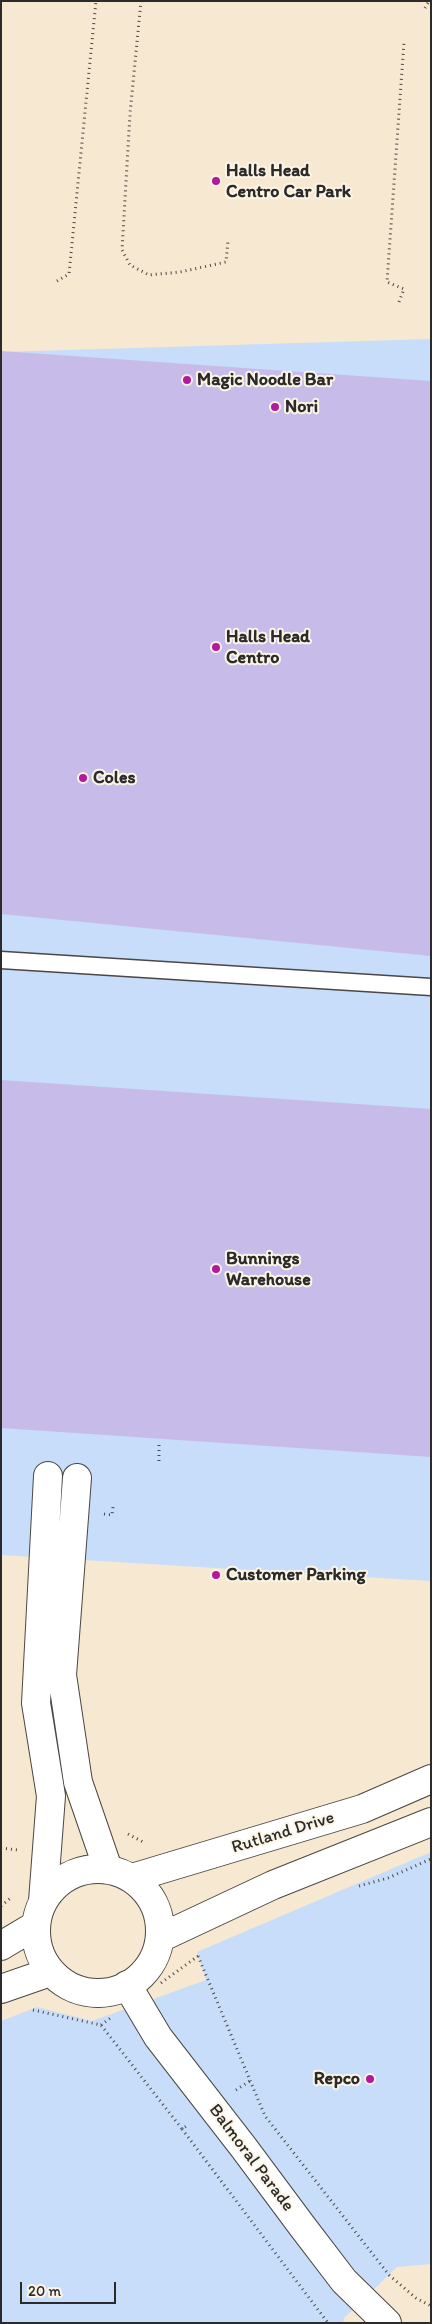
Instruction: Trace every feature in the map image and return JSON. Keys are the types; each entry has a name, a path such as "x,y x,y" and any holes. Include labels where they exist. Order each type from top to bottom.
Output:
{"street":[{"path":"1,1946 40,1913 60,1881 83,1870 120,1874 149,1894 158,1915 160,1938 153,1960 139,1978 132,1993 118,1990 94,1993 70,1987 50,1972 39,1950 40,1913 52,1796 36,1703 48,1476"},
{"path":"77,1478 62,1675 78,1782 120,1874"},
{"name":"Rutland Drive","path":"120,1874 362,1809 431,1779"},
{"path":"160,1938 273,1885 431,1822"},
{"path":"1,1989 50,1972"},
{"name":"Balmoral Parade","path":"132,1993 158,2037 344,2281 387,2323"}],"lane":[{"path":"1,960 431,987"}],"path":[{"path":"57,281 69,274 96,1"},
{"path":"141,1 130,114 122,250 130,265 149,275 180,272 226,262 228,241"},
{"path":"425,8 429,1"},
{"path":"399,302 404,289 387,282 404,42"},
{"path":"159,1445 159,1462"},
{"path":"97,1513 112,1515 113,1507"},
{"path":"123,1831 152,1847"},
{"path":"356,1887 388,1878 431,1859"},
{"path":"29,2010 101,2025 132,1993 206,1952"},
{"path":"198,1956 265,2116 389,2274 416,2298 431,2306"},
{"path":"182,2129 328,2323"}],"shaded area":[{"path":"431,339 431,1581 1,1555 1,352"},
{"path":"431,1852 431,2264 397,2267 344,2318 343,2323 1,2323 1,2021 37,2007 92,2021 206,1980 197,1952"}],"building":[{"name":"Halls Head Centro","path":"1,351 431,381 431,956 1,914"},
{"name":"Bunnings Warehouse","path":"1,1080 431,1109 431,1457 1,1428"}],"place":[{"name":"Halls Head Centro Car Park","path":"216,181"},
{"name":"Magic Noodle Bar","path":"187,380"},
{"name":"Nori","path":"275,407"},
{"name":"Halls Head Centro","path":"216,647"},
{"name":"Coles","path":"83,778"},
{"name":"Bunnings Warehouse","path":"216,1269"},
{"name":"Customer Parking","path":"216,1575"},
{"name":"Repco","path":"370,2079"}]}
